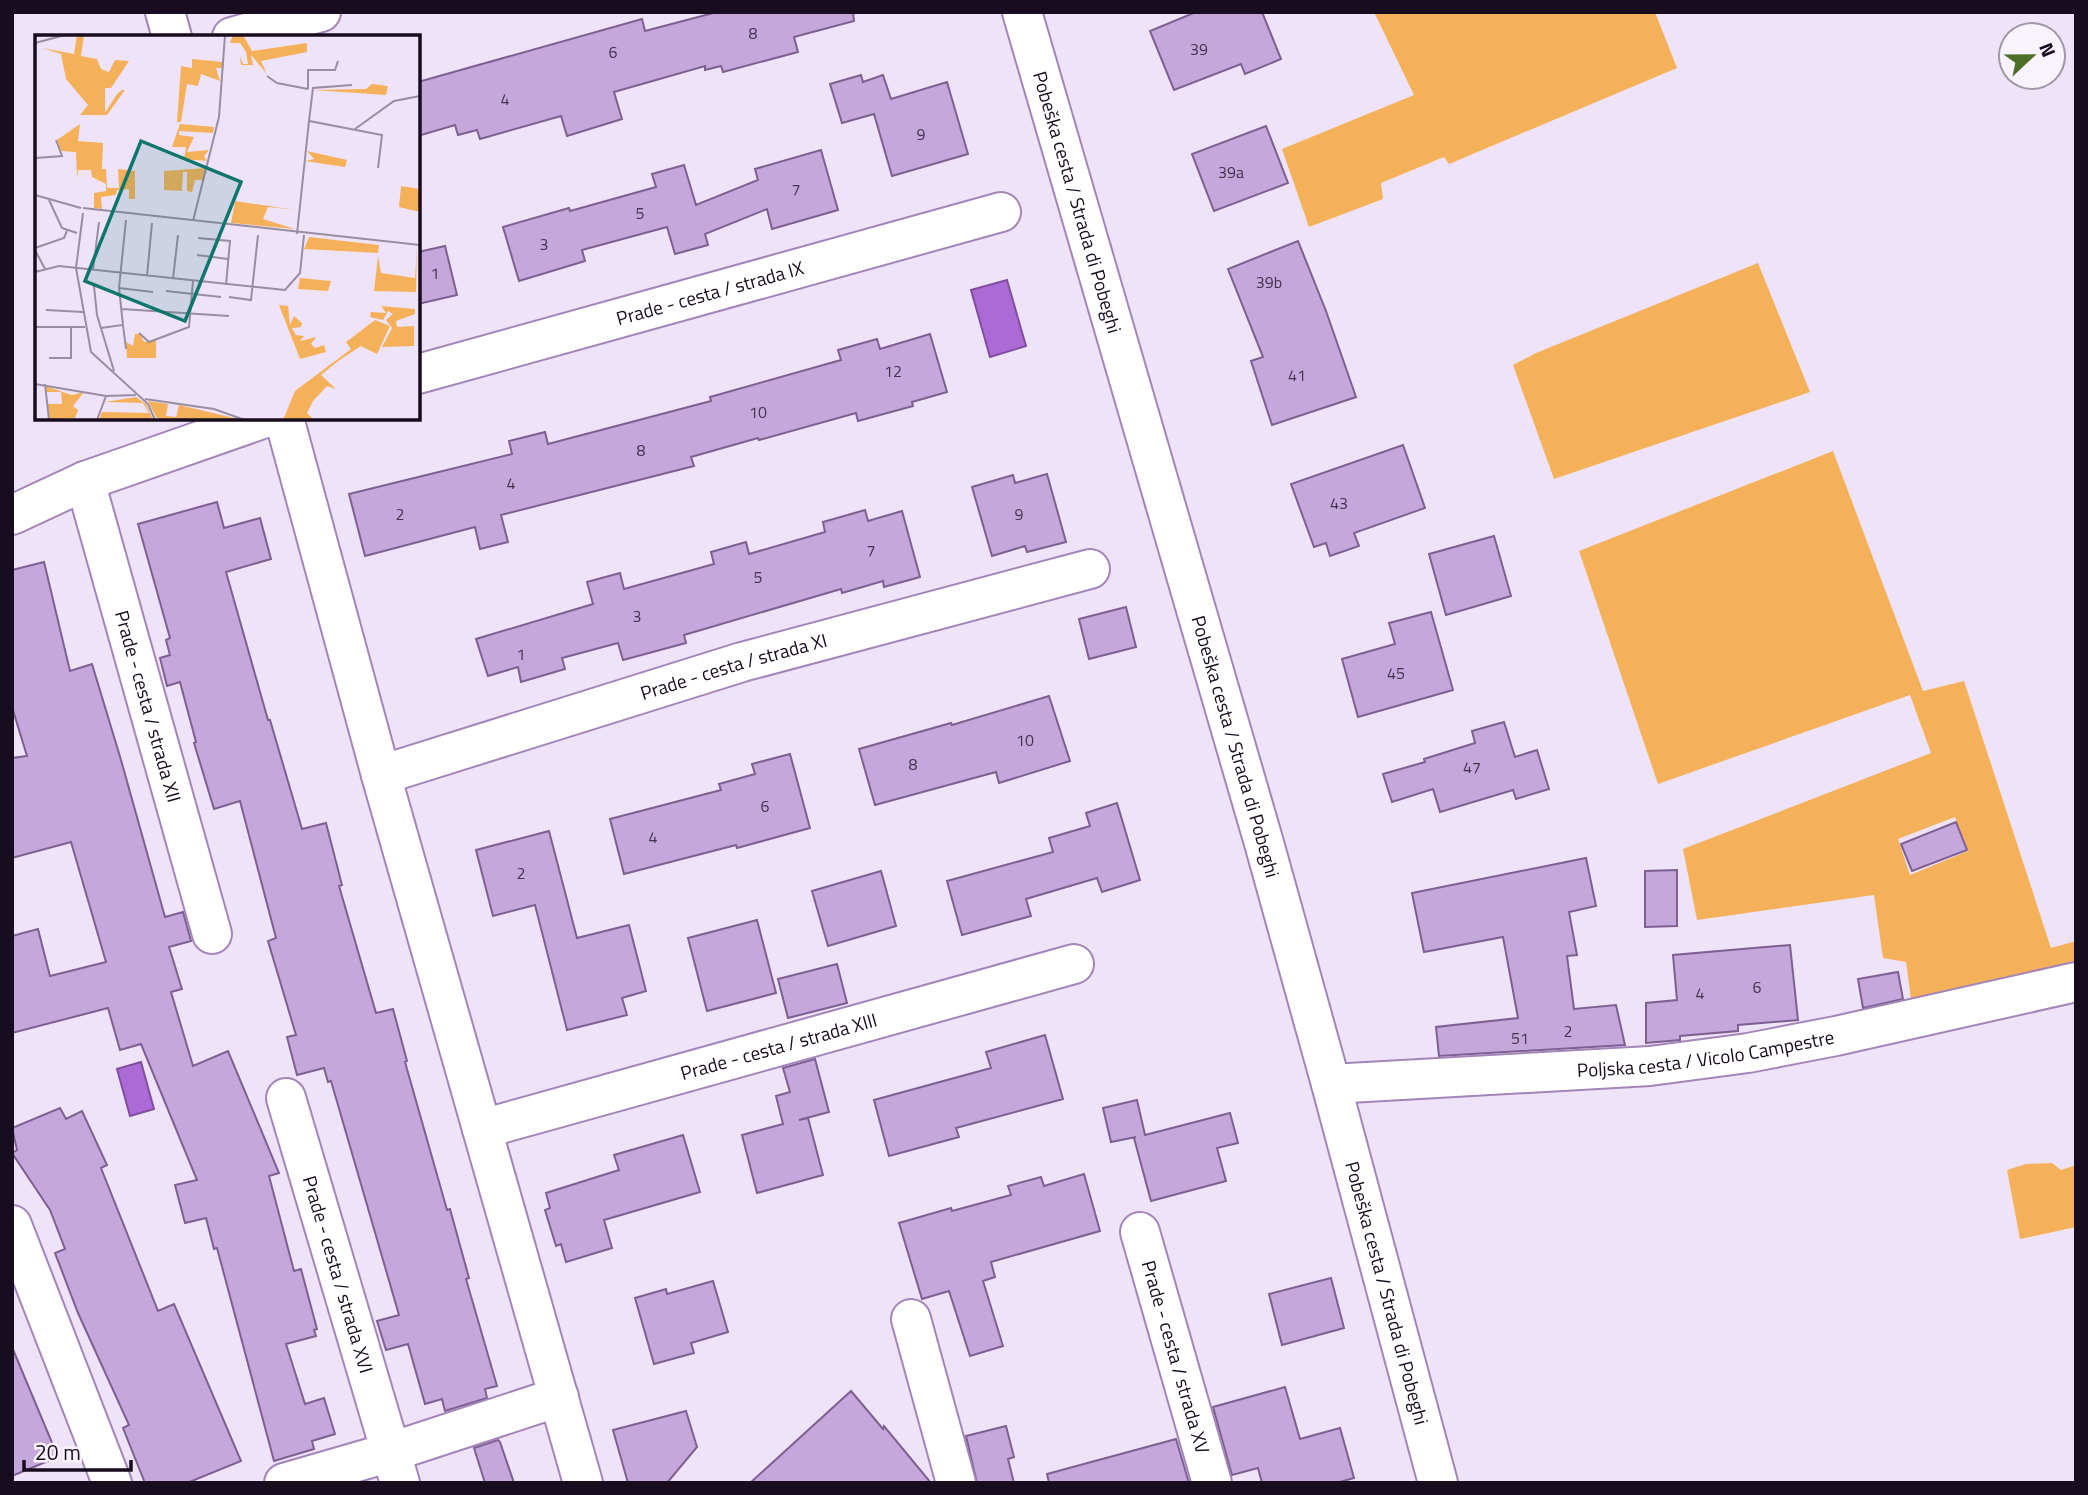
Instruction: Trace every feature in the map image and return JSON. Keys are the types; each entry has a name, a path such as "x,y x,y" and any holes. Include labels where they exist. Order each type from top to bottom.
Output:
{"street":[{"path":"166,12 172,35"},
{"path":"239,35 321,12"},
{"name":"Pobeška cesta / Strada di Pobeghi","path":"1022,12 1077,208 1200,620 1331,1084 1438,1483"},
{"name":"Prade - cesta / strada IX","path":"420,373 1001,212"},
{"path":"12,515 85,481 259,420"},
{"path":"285,420 381,775 583,1483"},
{"name":"Prade - cesta / strada XII","path":"85,481 212,934"},
{"name":"Prade - cesta / strada XI","path":"381,775 742,663 1090,569"},
{"name":"Prade - cesta / strada XIII","path":"482,1129 1074,964"},
{"name":"Poljska cesta / Vicolo Campestre","path":"1331,1084 1650,1066 1735,1055 1836,1036 2076,982"},
{"name":"Prade - cesta / strada XVI","path":"286,1098 395,1467"},
{"path":"12,1225 112,1483"},
{"name":"Prade - cesta / strada XV","path":"1140,1232 1212,1483"},
{"path":"911,1319 956,1483"},
{"path":"284,1483 395,1467 559,1397"}],"shaded area":[{"path":"1374,12 1655,12 1677,68 1449,164 1444,157 1381,183 1383,199 1309,227 1282,149 1414,95"},
{"path":"1758,263 1810,392 1554,479 1513,365 1536,353"},
{"path":"1007,280 1026,346 990,357 971,290"},
{"path":"1833,451 1923,691 1964,681 2051,948 2076,941 2076,967 1912,1006 1906,962 1883,958 1874,895 1697,920 1683,849 1931,753 1910,695 1658,784 1579,551","holes":["1955,817 1968,851 1910,875 1898,839"]},
{"path":"141,1062 154,1109 130,1116 117,1069"},
{"path":"2052,1163 2061,1170 2076,1165 2076,1227 2020,1239 2007,1170 2026,1164"}],"building":[{"path":"717,12 853,12 854,21 794,37 798,52 723,72 721,66 705,70 705,66 614,92 622,119 567,136 561,116 480,139 477,130 458,135 455,125 420,135 420,81 642,19 645,31"},
{"path":"1196,12 1262,12 1281,59 1245,74 1241,64 1174,90 1150,31"},
{"path":"861,75 863,82 883,75 891,99 947,82 968,154 892,176 874,114 842,123 830,84"},
{"path":"1266,126 1288,183 1214,211 1192,154"},
{"path":"821,150 838,210 772,229 767,209 705,234 708,245 675,254 667,227 582,250 585,261 519,281 503,227 656,187 652,174 684,165 696,205 758,180 755,169"},
{"path":"1298,241 1356,397 1272,425 1251,361 1263,357 1228,269"},
{"path":"445,246 457,295 420,304 420,252"},
{"path":"930,334 947,392 912,402 913,406 858,421 856,413 759,440 758,438 691,457 694,466 501,515 508,542 480,549 475,527 365,556 349,494 512,454 509,441 545,432 548,444 711,401 710,397 841,360 838,350 877,339 880,349"},
{"path":"1403,445 1425,508 1354,533 1359,546 1330,556 1326,543 1314,547 1291,484"},
{"path":"1047,474 1066,542 1027,552 1025,546 992,556 972,487 1013,475 1015,483"},
{"path":"217,502 224,528 260,518 271,559 226,572 302,829 326,823 342,885 339,886 376,1013 393,1009 407,1061 405,1062 447,1210 450,1209 469,1278 466,1279 497,1386 485,1389 487,1398 445,1411 442,1399 425,1404 408,1344 386,1350 377,1321 399,1315 331,1081 328,1082 324,1068 297,1075 287,1037 296,1035 268,941 276,938 240,801 214,809 194,743 196,742 180,682 167,686 160,658 170,655 166,640 170,638 138,524"},
{"path":"865,510 868,521 902,511 920,577 884,587 883,581 842,593 841,589 684,635 686,643 623,660 618,643 562,658 565,669 521,682 518,667 488,676 476,639 593,604 587,582 620,573 624,589 714,564 711,552 746,542 749,554 825,532 823,522"},
{"path":"1494,536 1511,596 1446,615 1429,554"},
{"path":"44,562 70,671 92,664 165,917 183,912 191,941 169,947 182,989 171,992 193,1066 228,1051 279,1173 269,1176 294,1271 301,1269 317,1329 314,1330 316,1336 286,1344 305,1404 324,1398 335,1434 312,1441 314,1449 274,1461 217,1248 214,1249 206,1218 185,1223 175,1185 197,1180 141,1044 120,1050 108,1008 12,1033 12,936 38,929 50,976 106,962 71,842 12,858 12,758 27,756 12,707 12,570"},
{"path":"1126,607 1136,647 1089,659 1079,619"},
{"path":"1431,612 1453,690 1358,717 1342,659 1395,644 1389,623"},
{"path":"1049,696 1070,761 999,783 996,772 875,805 859,749"},
{"path":"1504,722 1515,757 1537,750 1549,789 1516,799 1513,790 1440,812 1433,789 1392,802 1383,774 1475,743 1472,731"},
{"path":"790,754 810,828 624,874 610,819 721,790 719,784 755,774 752,764"},
{"path":"1117,803 1140,880 1102,892 1097,878 1026,899 1031,916 962,935 947,881 1053,852 1049,838 1090,826 1086,813"},
{"path":"1956,822 1967,850 1912,871 1901,844"},
{"path":"549,831 577,938 629,925 646,991 622,998 627,1015 567,1030 535,905 493,916 476,850"},
{"path":"1586,858 1596,906 1569,912 1577,955 1567,956 1574,1009 1616,1005 1625,1045 1439,1056 1436,1027 1518,1018 1503,937 1424,952 1412,893"},
{"path":"1677,870 1677,926 1645,927 1645,871"},
{"path":"881,871 896,926 828,946 812,891"},
{"path":"757,920 776,993 707,1011 688,938"},
{"path":"1790,945 1798,1020 1738,1025 1738,1031 1680,1036 1680,1040 1646,1043 1646,1003 1677,1000 1673,955"},
{"path":"837,964 847,1003 788,1018 778,979"},
{"path":"1898,972 1903,999 1863,1008 1858,979"},
{"path":"1045,1035 1063,1099 956,1128 959,1137 889,1156 874,1100 991,1068 986,1052"},
{"path":"815,1059 829,1112 799,1120 808,1118 823,1175 757,1193 742,1135 783,1124 776,1096 790,1092 783,1068"},
{"path":"1137,1100 1145,1135 1230,1113 1238,1143 1217,1148 1226,1181 1151,1201 1134,1138 1136,1137 1111,1142 1103,1108"},
{"path":"60,1108 66,1119 82,1111 107,1165 101,1168 158,1311 174,1304 241,1461 187,1483 145,1483 123,1428 129,1425 78,1313 55,1253 65,1249 50,1210 12,1153 17,1150 12,1128"},
{"path":"683,1135 700,1192 604,1220 612,1248 566,1262 561,1244 556,1246 545,1210 550,1208 546,1193 619,1170 614,1155"},
{"path":"1084,1174 1100,1231 991,1262 995,1277 983,1281 1003,1346 970,1356 949,1291 922,1299 899,1223 1011,1195 1008,1186 1041,1177 1044,1186"},
{"path":"1331,1278 1344,1328 1282,1345 1269,1294"},
{"path":"713,1281 728,1332 691,1343 694,1353 654,1364 635,1298 666,1289 667,1294"},
{"path":"12,1347 58,1457 12,1476"},
{"path":"1285,1387 1300,1439 1340,1428 1354,1478 1336,1483 1262,1483 1258,1468 1232,1475 1213,1407"},
{"path":"851,1391 931,1483 750,1483"},
{"path":"686,1411 697,1447 667,1483 628,1483 613,1430"},
{"path":"1006,1426 1014,1457 1008,1459 1014,1483 977,1483 966,1436"},
{"path":"1176,1439 1189,1483 1049,1483 1047,1474"},
{"path":"498,1440 514,1483 485,1483 474,1448"}]}
